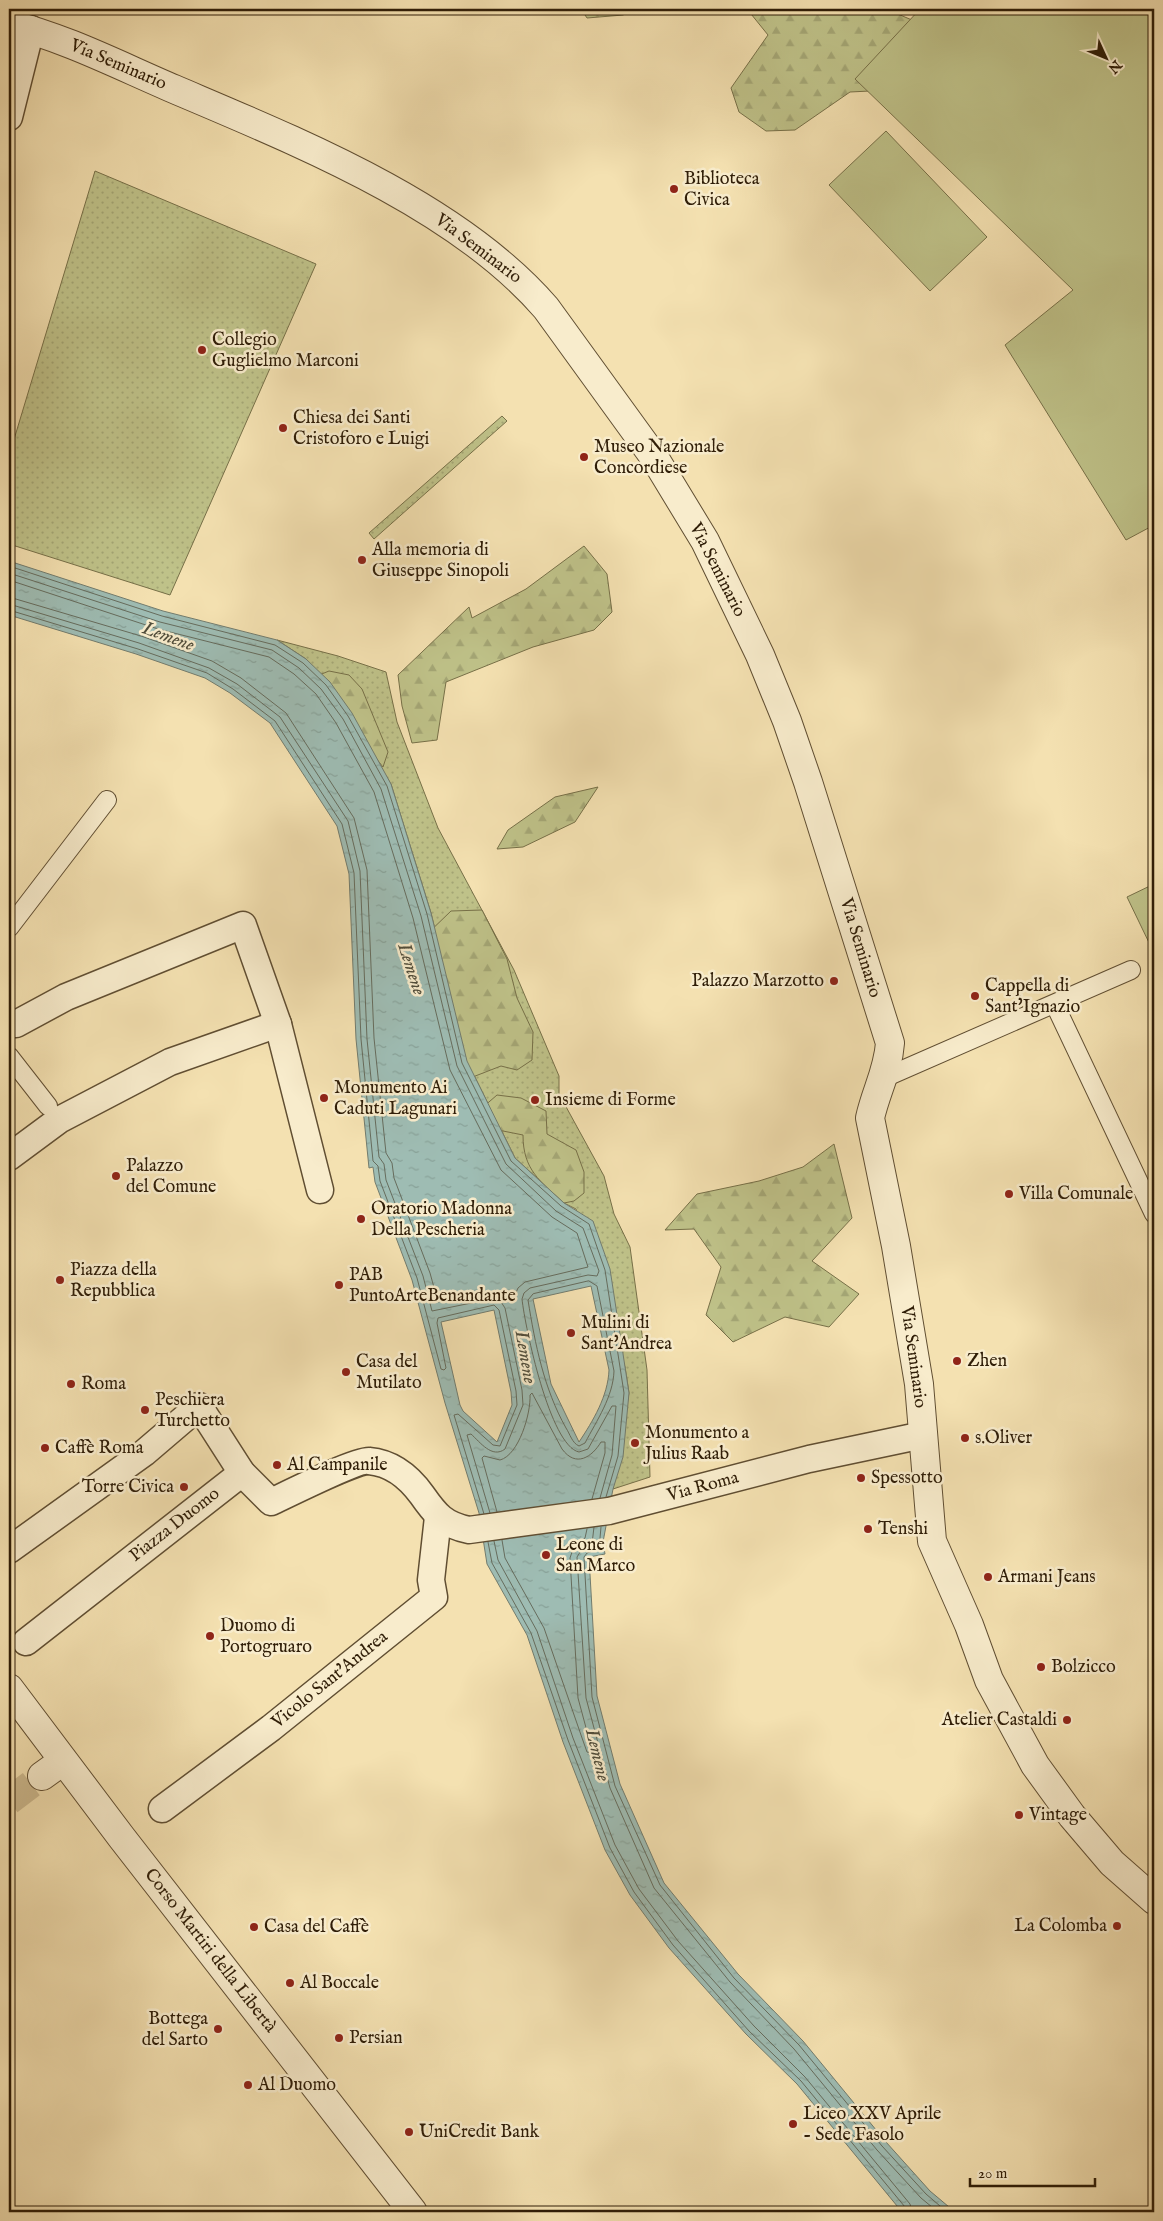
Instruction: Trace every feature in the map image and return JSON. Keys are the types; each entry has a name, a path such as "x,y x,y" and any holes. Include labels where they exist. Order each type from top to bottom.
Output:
{"street":[{"path":"9,117 26,21"},
{"name":"Via Seminario","path":"26,21 363,175 423,208 515,275 546,308 659,466 705,541 760,656 787,721 890,1043 888,1064 884,1078 874,1098 870,1118 896,1246 919,1384 932,1541 969,1625 989,1680 1035,1765 1072,1816 1112,1863 1154,1900"},
{"path":"12,1026 66,997 243,925 278,1024 320,1190"},
{"path":"9,1157 53,1113 170,1062 278,1024"},
{"path":"9,1550 144,1452 199,1406 242,1473 271,1502 367,1460 393,1467 414,1484 438,1517"},
{"name":"Via Roma","path":"438,1517 457,1528 481,1530 608,1511 809,1459 923,1436"},
{"name":"Piazza Duomo","path":"26,1642 242,1473"},
{"name":"Vicolo Sant'Andrea","path":"162,1809 271,1728 434,1596 431,1580 438,1517"},
{"name":"Corso Martiri della Libertà","path":"9,1688 52,1769 413,2212"}],"lane":[{"path":"9,928 107,800"},
{"path":"884,1078 1054,1006 1131,970"},
{"path":"1054,1006 1154,1214"},
{"path":"9,1056 53,1113"}],"green space":[{"path":"581,9 635,9 623,15 587,18"},
{"path":"747,9 886,9 919,23 890,90 850,92 795,130 766,131 739,112 731,88 768,35"},
{"path":"920,9 1154,9 1154,525 1126,540 1005,345 1073,290 855,79"},
{"path":"886,131 987,237 930,291 829,185"},
{"path":"95,171 316,264 170,595 9,544 9,456"},
{"path":"502,416 507,421 374,539 369,533"},
{"path":"584,546 607,574 612,612 594,630 533,647 446,682 437,740 412,743 402,706 398,675 469,607 472,618 526,589"},
{"path":"277,640 338,656 386,672 397,722 438,828 514,970 559,1076 559,1094 604,1176 614,1214 630,1247 647,1370 650,1477 613,1489 629,1393 625,1367 576,1209 564,1203 515,1158 467,1061 431,913 391,784 306,659"},
{"path":"329,671 349,675 362,689 388,752 383,767 312,678"},
{"path":"598,787 575,822 523,847 497,849 508,830 555,797"},
{"path":"1154,884 1154,953 1127,897"},
{"path":"482,910 507,959 517,998 533,1032 532,1060 517,1070 501,1066 465,1080 423,938 451,911"},
{"path":"497,1095 521,1098 546,1111 547,1134 576,1150 584,1172 584,1193 574,1201 564,1203 534,1174 526,1157 523,1135 488,1128 482,1108"},
{"path":"834,1144 852,1218 812,1261 859,1294 829,1327 785,1317 733,1342 706,1315 721,1267 694,1229 665,1230 697,1194 759,1181 803,1167"}],"water":[{"name":"Lemene","path":"9,561 163,611 277,640 306,659 330,682 352,713 391,784 431,913 467,1061 515,1158 564,1203 593,1221 610,1269 629,1393 623,1457 613,1489 603,1542 605,1554 589,1557 597,1696 620,1784 664,1883 738,1974 803,2041 886,2142 930,2191 955,2212 902,2212 797,2084 746,2034 669,1948 630,1895 605,1850 563,1742 527,1635 487,1564 479,1513 445,1403 412,1280 375,1182 373,1167 369,1168 356,1039 349,874 337,826 270,723 230,693 205,678 136,654 9,615","holes":["591,1286 609,1370 603,1399 579,1442 551,1384 533,1299","494,1310 512,1405 497,1442 463,1411 460,1405 441,1322"]}],"tunnel":[{"path":"9,1801 42,1776"}],"place":[{"name":"Biblioteca Civica","path":"674,189"},
{"name":"Collegio Guglielmo Marconi","path":"202,350"},
{"name":"Chiesa dei Santi Cristoforo e Luigi","path":"283,428"},
{"name":"Museo Nazionale Concordiese","path":"584,457"},
{"name":"Alla memoria di Giuseppe Sinopoli","path":"362,560"},
{"name":"Palazzo Marzotto","path":"834,981"},
{"name":"Cappella di Sant'Ignazio","path":"975,996"},
{"name":"Monumento Ai Caduti Lagunari","path":"324,1098"},
{"name":"Insieme di Forme","path":"535,1100"},
{"name":"Palazzo del Comune","path":"116,1176"},
{"name":"Villa Comunale","path":"1009,1194"},
{"name":"Oratorio Madonna Della Pescheria","path":"361,1219"},
{"name":"Piazza della Repubblica","path":"60,1280"},
{"name":"PAB PuntoArteBenandante","path":"339,1285"},
{"name":"Mulini di Sant'Andrea","path":"571,1333"},
{"name":"Zhen","path":"957,1361"},
{"name":"Casa del Mutilato","path":"346,1372"},
{"name":"Roma","path":"71,1384"},
{"name":"Peschiera Turchetto","path":"145,1410"},
{"name":"s.Oliver","path":"965,1438"},
{"name":"Monumento a Julius Raab","path":"635,1443"},
{"name":"Caffè Roma","path":"45,1448"},
{"name":"Al Campanile","path":"277,1465"},
{"name":"Spessotto","path":"861,1478"},
{"name":"Torre Civica","path":"184,1487"},
{"name":"Tenshi","path":"868,1529"},
{"name":"Leone di San Marco","path":"546,1555"},
{"name":"Armani Jeans","path":"988,1577"},
{"name":"Duomo di Portogruaro","path":"210,1636"},
{"name":"Bolzicco","path":"1041,1667"},
{"name":"Atelier Castaldi","path":"1067,1720"},
{"name":"Vintage","path":"1019,1815"},
{"name":"La Colomba","path":"1117,1926"},
{"name":"Casa del Caffè","path":"254,1927"},
{"name":"Al Boccale","path":"290,1983"},
{"name":"Bottega del Sarto","path":"218,2029"},
{"name":"Persian","path":"339,2038"},
{"name":"Al Duomo","path":"248,2085"},
{"name":"Liceo XXV Aprile - Sede Fasolo","path":"793,2124"},
{"name":"UniCredit Bank","path":"409,2132"}]}
